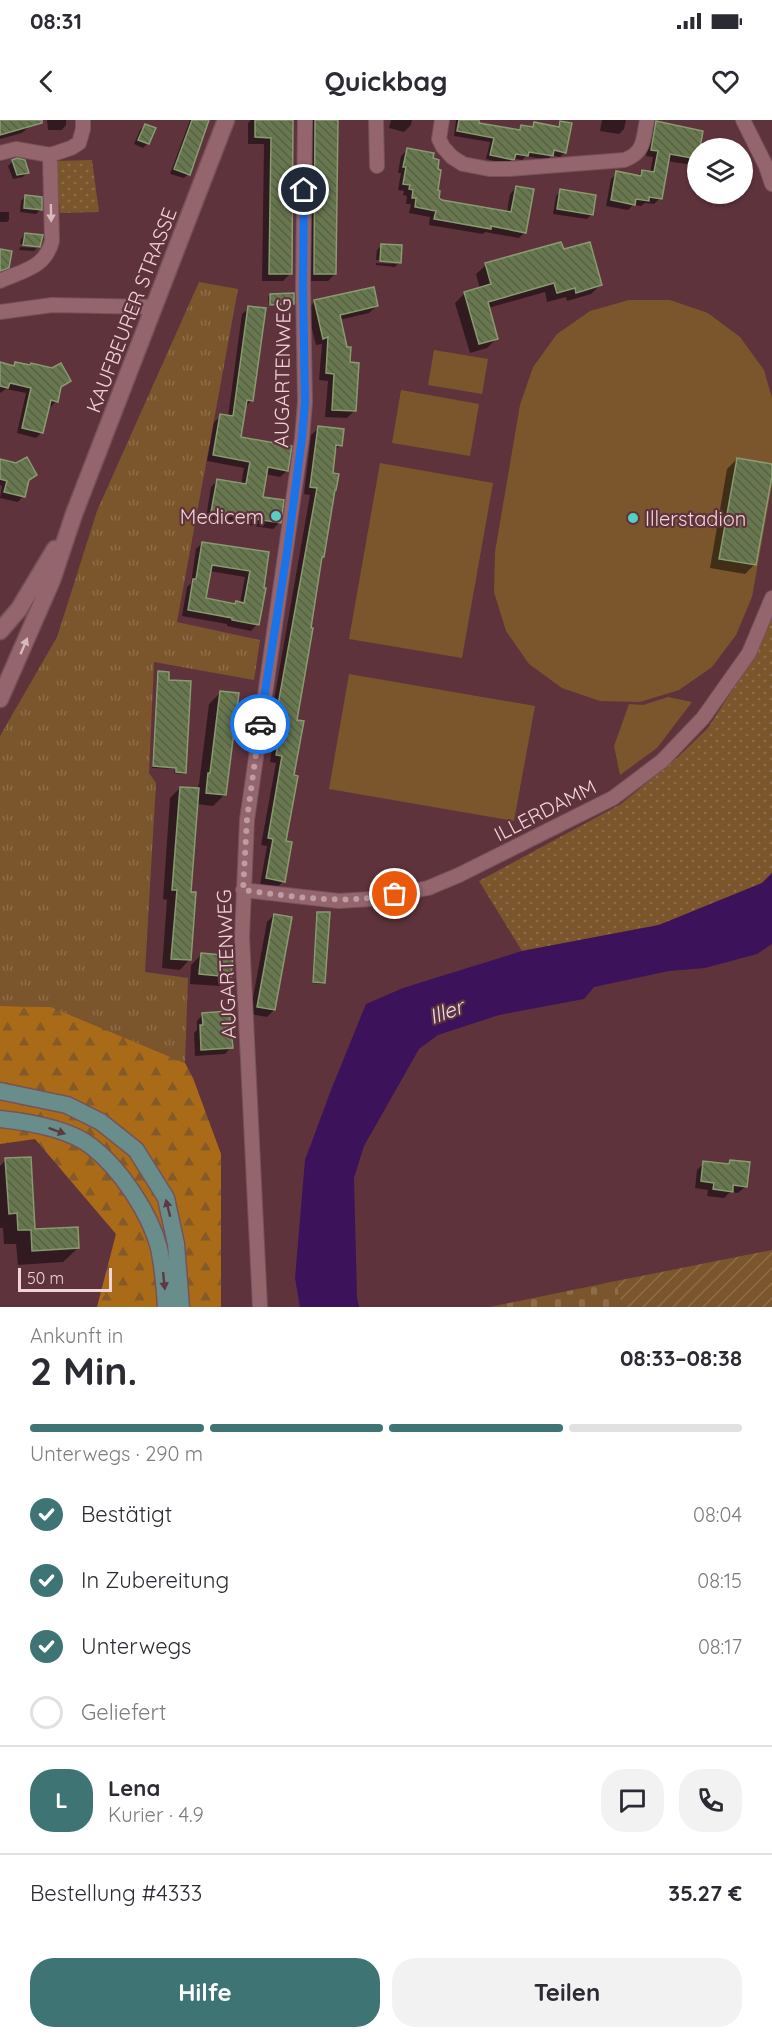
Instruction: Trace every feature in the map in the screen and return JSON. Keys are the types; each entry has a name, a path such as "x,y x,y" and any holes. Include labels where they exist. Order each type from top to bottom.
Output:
{"main road":[{"path":"0,1091 67,1105 101,1122 136,1150 166,1198 176,1244 181,1307"},
{"path":"0,1119 20,1121 56,1130 90,1146 118,1173 143,1211 158,1246 164,1277 166,1307"}],"street":[{"path":"0,153 16,149 50,155 71,148 79,142 83,120"},
{"name":"KAUFBEURER STRASSE","path":"0,699 52,580 74,514 226,120"},
{"name":"AUGARTENWEG","path":"260,1307 242,937 243,890 247,819 287,552 305,402 303,287 305,120"},
{"path":"376,120 377,166"},
{"path":"442,120 439,139 452,158 463,164 489,169 624,160 635,157 640,150 647,120"},
{"path":"743,120 766,166 772,184"},
{"path":"0,281 40,264 49,254 52,241 50,155"},
{"path":"0,312 52,305 154,307"},
{"name":"KAUFBEURER STRASSE","path":"0,631 30,592 74,514"},
{"name":"ILLERDAMM","path":"243,890 339,900 375,898 428,888 459,875 613,798 662,761 704,718 748,653 772,598"}],"green space":[{"path":"92,160 99,212 60,213 56,161"},
{"path":"199,282 238,289 177,622 260,640 254,680 154,662 149,773 156,783 145,972 188,978 185,1063 51,1007 0,1006 0,736 57,637 97,511"},
{"name":"Illerstadion","path":"629,300 670,300 708,313 740,337 764,370 772,398 772,484 752,597 736,635 712,667 679,690 640,702 600,701 562,688 529,664 506,631 494,592 495,552 520,405 533,367 557,334 590,311"},
{"path":"434,350 488,359 482,394 428,385"},
{"path":"401,390 479,404 470,456 392,443"},
{"path":"380,463 493,483 462,658 349,639"},
{"path":"772,609 772,873 762,883 659,925 522,951 479,881 621,804 678,757 708,728 756,653"},
{"path":"349,674 535,706 514,821 329,789"},
{"path":"668,697 692,702 657,748 620,775 614,746 629,704 643,705"},
{"path":"0,1006 51,1007 185,1063 193,1078 221,1154 221,1307 97,1307 116,1234 35,1139 0,1144"},
{"path":"772,1250 772,1307 622,1307 616,1281"},
{"path":"616,1281 622,1307 490,1307"}],"water":[{"name":"Iller","path":"772,873 772,944 757,954 705,968 669,971 594,987 584,999 499,1015 438,1035 419,1049 364,1146 354,1178 359,1307 300,1307 295,1278 305,1160 366,1004 403,988 522,951 659,925 762,883"}],"building":[{"path":"0,120 42,120 42,123 0,135"},
{"path":"192,120 209,120 190,175 174,169"},
{"path":"255,120 293,120 292,274 269,274 271,138 255,137"},
{"path":"315,120 338,120 336,274 314,274"},
{"path":"459,120 479,120 479,123 520,130 521,125 533,127 534,122 559,127 560,121 572,123 566,153 554,150 553,156 529,152 528,156 516,154 514,160 490,155 494,138 457,131"},
{"path":"656,121 703,131 702,138 687,138 687,157 670,154 662,199 649,197 649,201 636,199 635,205 611,200 616,171 641,176 642,170 654,172 658,151 651,150"},
{"path":"145,124 156,128 149,144 138,140"},
{"path":"407,148 434,153 433,158 439,160 438,169 441,170 438,190 440,191 439,198 442,200 511,212 516,186 534,189 526,233 434,219 436,211 415,207 416,198 412,198 413,190 409,189 410,185 403,184 406,167 403,167"},
{"path":"17,158 25,160 29,173 17,175 12,160"},
{"path":"560,189 596,195 593,215 557,209"},
{"path":"25,195 42,197 42,210 24,208"},
{"path":"25,233 43,235 40,247 23,245"},
{"path":"561,242 564,249 590,242 602,285 576,293 575,288 557,293 554,283 488,302 498,339 479,344 464,292 491,284 485,263"},
{"path":"381,244 402,245 401,263 380,261"},
{"path":"0,249 12,251 9,268 0,271"},
{"path":"374,287 378,306 340,315 347,347 351,347 350,362 359,363 356,411 332,410 334,374 326,373 328,337 323,339 314,300"},
{"path":"294,293 294,304 270,305 270,294"},
{"path":"248,306 266,308 253,401 247,400 241,437 292,446 288,471 268,467 263,497 284,500 281,523 211,512 217,479 246,484 250,462 213,455 220,414 233,416"},
{"path":"0,362 14,366 15,362 30,365 31,363 52,368 61,363 71,381 61,387 58,402 51,400 43,433 22,428 31,388 10,383 8,388 0,386"},
{"path":"318,426 344,429 342,446 336,445 333,473 339,474 324,557 322,557 311,628 313,628 297,720 304,721 294,775 298,776 286,841 292,842 285,882 266,878 273,839 268,838 282,756 276,755 283,717 276,716 317,488 310,487"},
{"path":"27,457 37,475 29,480 25,497 4,492 7,481 0,479 0,459 16,463"},
{"path":"737,458 772,464 772,476 756,565 719,559"},
{"path":"202,542 269,552 264,588 266,588 259,625 188,610 193,579 196,579","holes":["212,565 250,571 244,603 236,601 235,604 206,598"]},
{"path":"158,671 169,672 169,680 191,681 186,773 176,772 176,768 153,766"},
{"path":"220,691 239,693 226,795 206,793"},
{"path":"180,787 199,788 191,892 196,892 191,960 171,959 177,890 172,890"},
{"path":"317,912 330,912 325,983 313,982"},
{"path":"274,914 292,917 275,1010 257,1007"},
{"path":"201,953 233,956 231,977 199,974"},
{"path":"229,1011 233,1048 201,1050 202,1013"},
{"path":"31,1157 35,1229 78,1227 79,1248 32,1251 31,1230 18,1230 17,1213 9,1214 5,1158"},
{"path":"730,1160 750,1162 747,1187 733,1185 733,1192 713,1189 714,1183 701,1181 703,1161 729,1164"}],"way so far":[{"path":"260,724 247,819 243,890 339,900 371,899 395,894"}],"place":[{"name":"Medicem","path":"276,516"},
{"name":"Illerstadion","path":"633,518"}],"route":[{"path":"260,724 287,552 305,402 304,190"}]}
